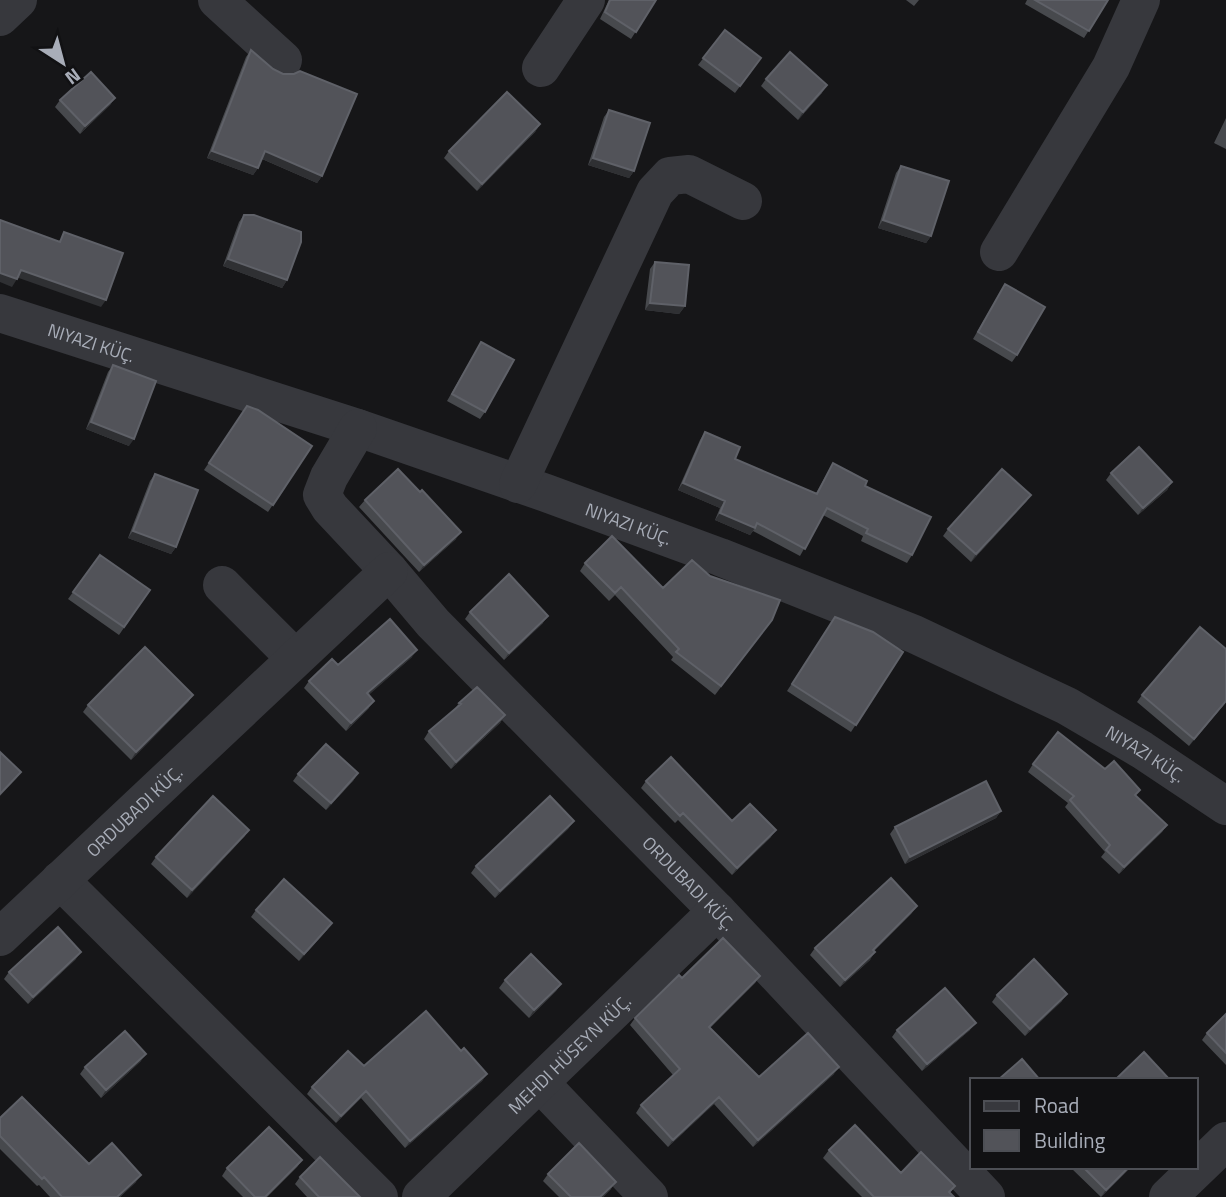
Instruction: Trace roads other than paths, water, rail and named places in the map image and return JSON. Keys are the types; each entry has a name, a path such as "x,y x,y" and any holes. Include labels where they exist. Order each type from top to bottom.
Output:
{"street":[{"path":"0,18 18,0"},
{"path":"217,0 283,60"},
{"path":"541,68 586,0"},
{"path":"999,252 1111,67 1141,0"},
{"path":"518,484 655,192 670,176 689,174 743,201"},
{"name":"NIYAZI KÜÇ.","path":"0,313 358,428 518,484 720,556 914,634 1068,706 1142,750 1226,806"},
{"name":"ORDUBADI KÜÇ.","path":"358,428 329,477 322,495 330,508 443,632 718,911 986,1197"},
{"name":"ORDUBADI KÜÇ.","path":"7,916 60,880 389,571"},
{"path":"222,585 295,658"},
{"path":"60,880 379,1197"},
{"name":"MEHDI HÜSEYN KÜÇ.","path":"421,1197 718,911"},
{"path":"541,1084 649,1197"},
{"path":"1198,1168 1226,1141"},
{"path":"1168,1197 1197,1169"}]}
